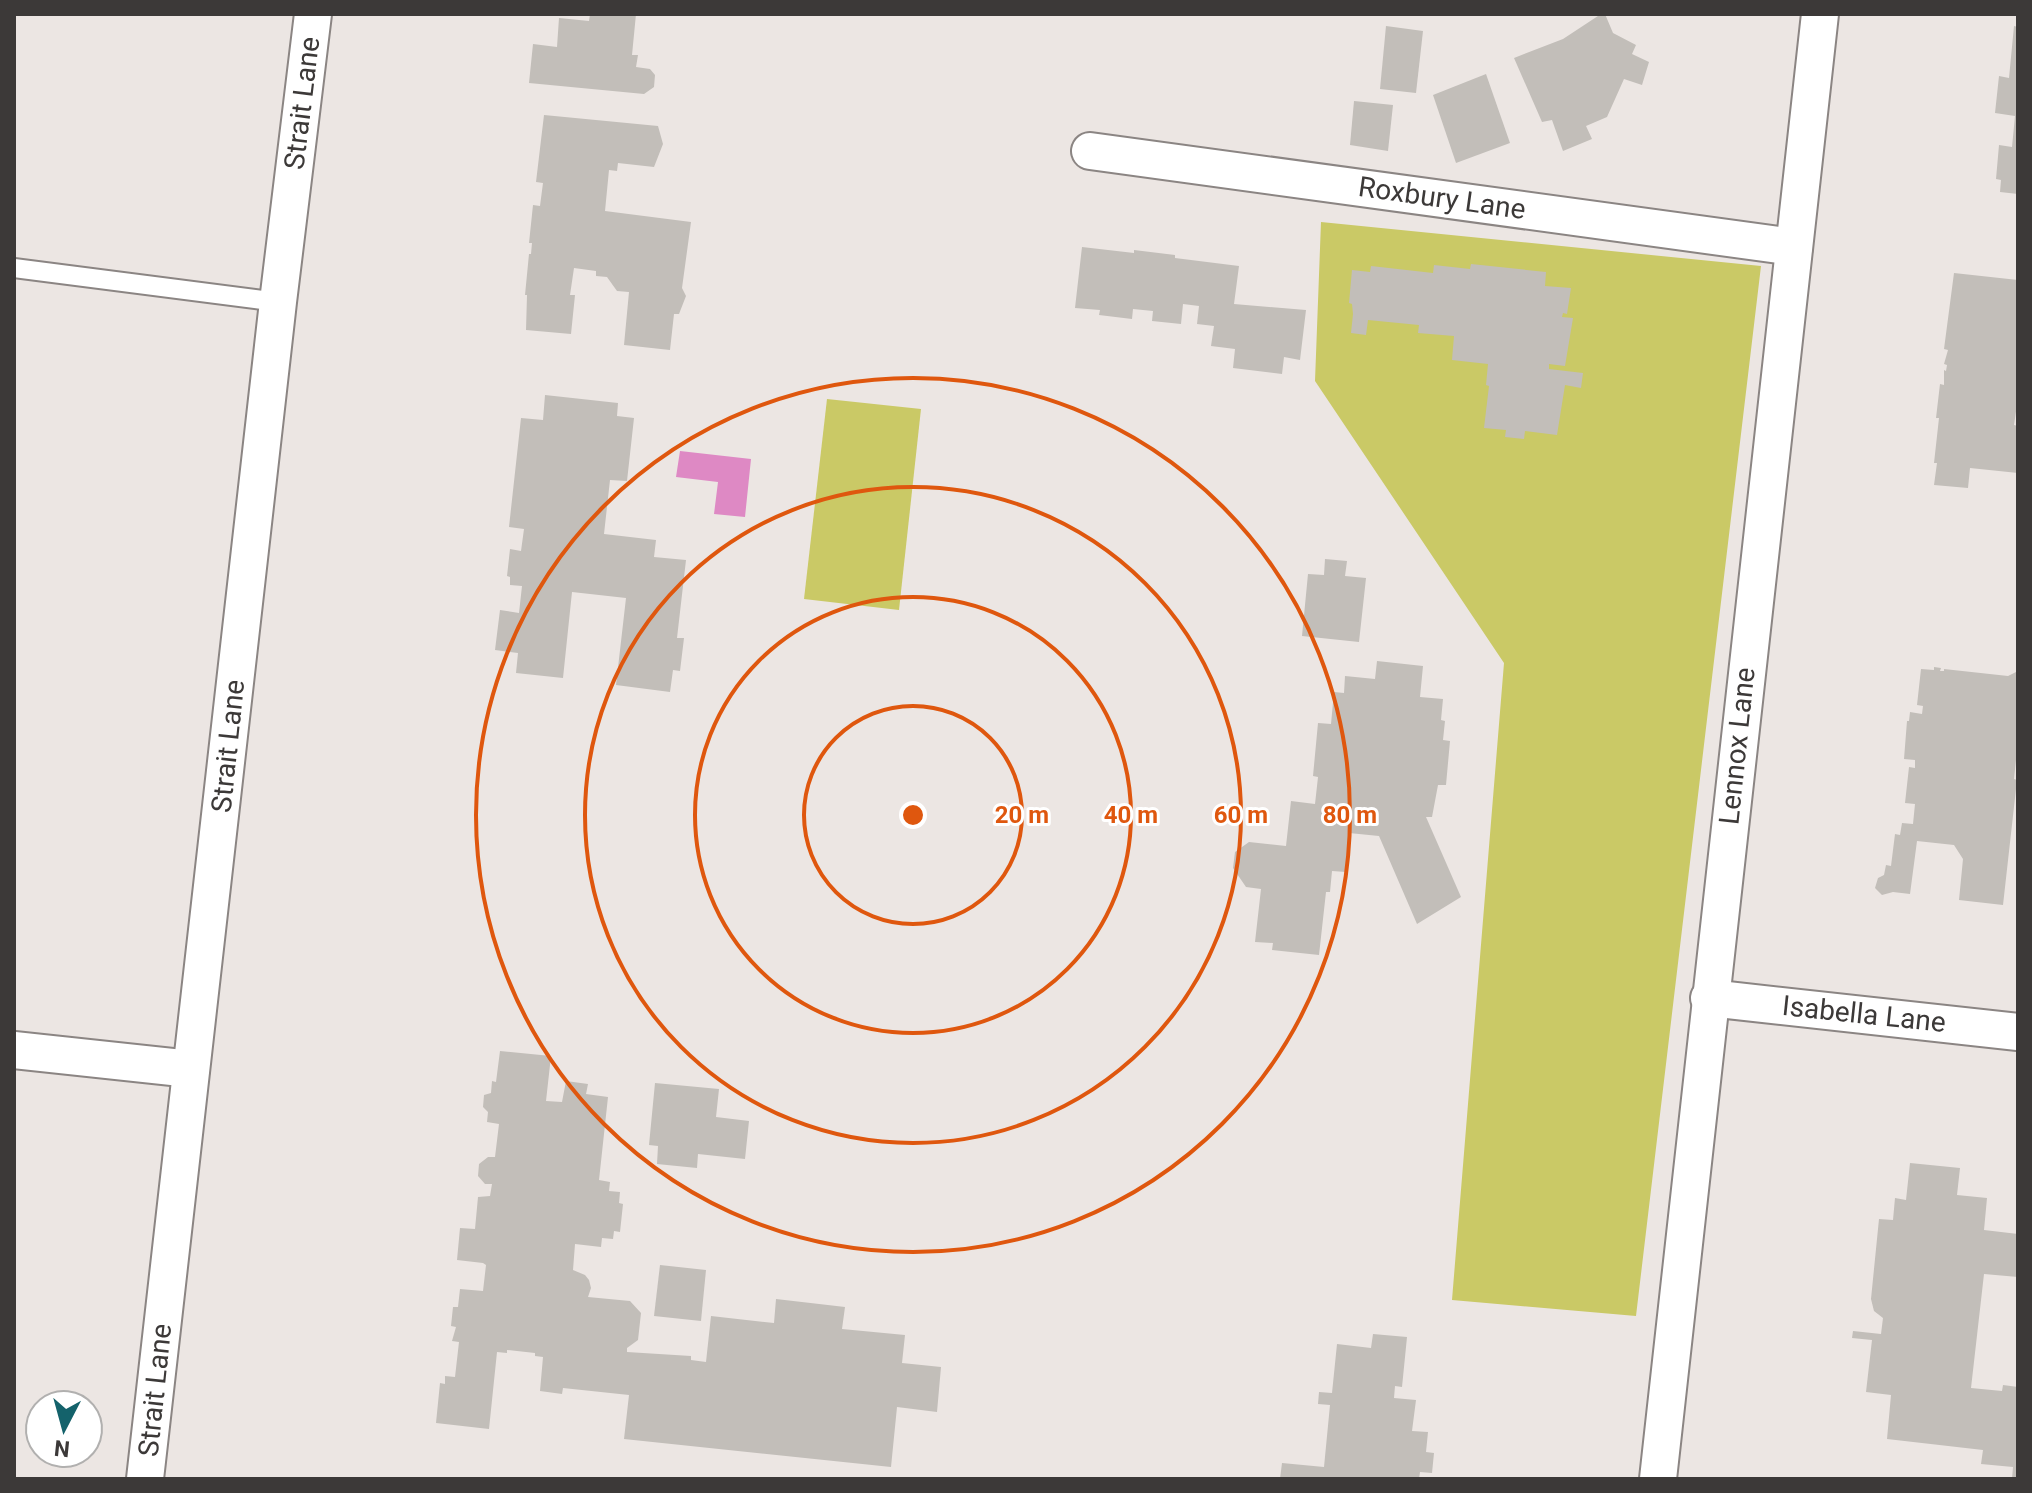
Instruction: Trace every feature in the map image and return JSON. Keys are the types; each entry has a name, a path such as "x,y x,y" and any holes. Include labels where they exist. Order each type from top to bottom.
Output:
{"street":[{"name":"Strait Lane","path":"145,1479 313,14"},
{"name":"Lennox Lane","path":"1658,1479 1820,14"},
{"name":"Roxbury Lane","path":"1090,151 1794,247"},
{"name":"Isabella Lane","path":"1709,998 2018,1032"},
{"path":"14,1050 191,1069"}],"lane":[{"path":"14,268 278,302"}],"shaded area":[{"path":"1321,222 1761,266 1636,1316 1452,1300 1504,663 1315,381"},
{"path":"827,399 921,409 899,610 804,599"},
{"path":"680,451 751,459 745,517 714,514 718,482 676,477"}],"building":[{"path":"590,14 636,14 632,55 638,55 636,67 650,69 655,75 654,87 644,94 529,83 533,44 557,47 559,18 589,21"},
{"path":"1605,14 1613,33 1636,45 1632,54 1649,62 1642,85 1624,79 1607,117 1586,126 1592,139 1563,151 1552,120 1542,122 1514,58 1563,39"},
{"path":"1386,26 1423,31 1416,93 1380,89"},
{"path":"2014,26 2018,27 2018,194 2000,192 2001,180 1996,179 1999,145 2012,147 2015,116 1995,113 1999,76 2009,78"},
{"path":"1486,74 1510,143 1456,163 1433,95"},
{"path":"1354,101 1393,105 1388,151 1350,145"},
{"path":"544,115 658,126 663,144 654,167 618,163 617,171 609,170 605,211 691,222 682,288 686,296 679,314 674,314 670,350 624,345 629,292 617,291 607,277 596,276 596,271 574,268 570,295 575,295 571,334 526,330 525,295 533,205 540,206 543,183 536,182"},
{"path":"1082,247 1134,253 1134,250 1239,266 1234,304 1306,310 1300,360 1284,357 1282,374 1233,368 1235,349 1211,346 1214,326 1197,324 1199,306 1183,304 1181,324 1152,321 1153,311 1133,309 1132,319 1099,315 1100,310 1075,308"},
{"path":"1471,264 1546,272 1545,286 1571,288 1567,314 1563,313 1562,317 1573,318 1565,366 1549,364 1549,369 1583,373 1581,388 1565,385 1557,435 1525,431 1524,439 1505,437 1506,430 1484,428 1488,364 1452,360 1454,336 1418,333 1419,325 1368,320 1366,335 1351,333 1353,314 1352,304 1349,303 1352,270 1370,272 1371,266 1433,273 1434,265 1470,269"},
{"path":"1954,273 2018,280 2018,398 2014,425 2018,426 2018,473 1970,468 1968,488 1934,485 1939,418 1936,418 1940,384 1944,385 1947,365 1944,364 1948,350 1944,349"},
{"path":"545,395 618,403 617,416 634,418 627,481 610,480 604,534 656,540 654,557 686,560 677,638 684,638 680,671 673,670 670,692 616,685 626,598 572,592 563,678 516,673 518,653 495,650 500,610 519,613 522,586 510,585 510,577 507,576 510,549 521,551 524,529 509,527 521,418 543,420"},
{"path":"1325,559 1347,561 1345,576 1366,578 1359,642 1302,636 1308,574 1324,575"},
{"path":"1377,661 1423,666 1420,697 1443,699 1443,740 1450,741 1446,785 1438,785 1432,817 1426,817 1461,897 1417,924 1379,836 1349,833 1346,872 1332,871 1330,892 1326,892 1319,955 1272,950 1273,943 1255,942 1261,889 1246,887 1233,868 1235,852 1249,842 1286,846 1291,801 1315,804 1318,777 1313,776 1318,723 1331,724 1334,692 1344,693 1345,676 1375,679"},
{"path":"1934,667 1941,668 1940,671 2008,676 2018,671 2018,741 2014,779 2017,780 2003,905 1959,900 1963,859 1954,845 1917,841 1910,894 1893,892 1882,895 1875,888 1878,878 1884,875 1886,865 1891,866 1895,834 1900,835 1902,823 1913,824 1915,804 1905,803 1909,767 1915,768 1915,760 1904,759 1907,721 1910,712 1922,714 1923,706 1917,705 1921,669 1934,670"},
{"path":"500,1051 551,1056 546,1101 562,1102 566,1081 588,1084 586,1094 608,1097 599,1180 610,1182 609,1191 620,1192 619,1203 623,1204 620,1232 614,1231 613,1239 602,1238 601,1247 575,1244 573,1270 589,1280 591,1288 588,1297 630,1301 641,1313 638,1340 627,1348 627,1352 691,1356 691,1360 706,1362 711,1316 774,1323 776,1299 845,1307 842,1329 905,1335 902,1363 941,1367 937,1412 897,1407 891,1467 624,1439 629,1395 563,1388 562,1394 540,1391 543,1357 507,1350 507,1353 497,1352 489,1429 436,1423 440,1383 445,1384 445,1376 455,1377 459,1342 452,1341 456,1327 451,1326 453,1307 458,1307 460,1289 483,1291 486,1265 457,1260 460,1228 475,1229 478,1197 490,1196 492,1184 485,1184 478,1176 479,1164 488,1157 495,1157 499,1124 487,1122 488,1112 483,1107 484,1095 491,1093 492,1081 496,1082"},
{"path":"655,1083 719,1089 716,1117 749,1121 745,1159 698,1154 697,1168 657,1164 658,1146 649,1145"},
{"path":"1910,1163 1960,1168 1957,1195 1987,1198 1984,1230 2018,1234 2018,1277 1984,1274 1971,1388 2002,1391 2003,1385 2018,1387 2018,1479 2012,1479 2013,1467 1981,1464 1983,1450 1887,1439 1891,1395 1866,1392 1872,1340 1852,1338 1853,1331 1881,1334 1883,1318 1874,1311 1871,1299 1879,1219 1893,1220 1895,1198 1906,1200"},
{"path":"660,1265 706,1270 701,1321 654,1316"},
{"path":"1373,1334 1407,1337 1402,1387 1395,1386 1394,1398 1416,1400 1412,1431 1428,1432 1426,1452 1434,1453 1432,1473 1420,1472 1419,1479 1280,1479 1282,1463 1324,1467 1330,1405 1318,1404 1319,1392 1332,1393 1337,1344 1371,1348"}]}
